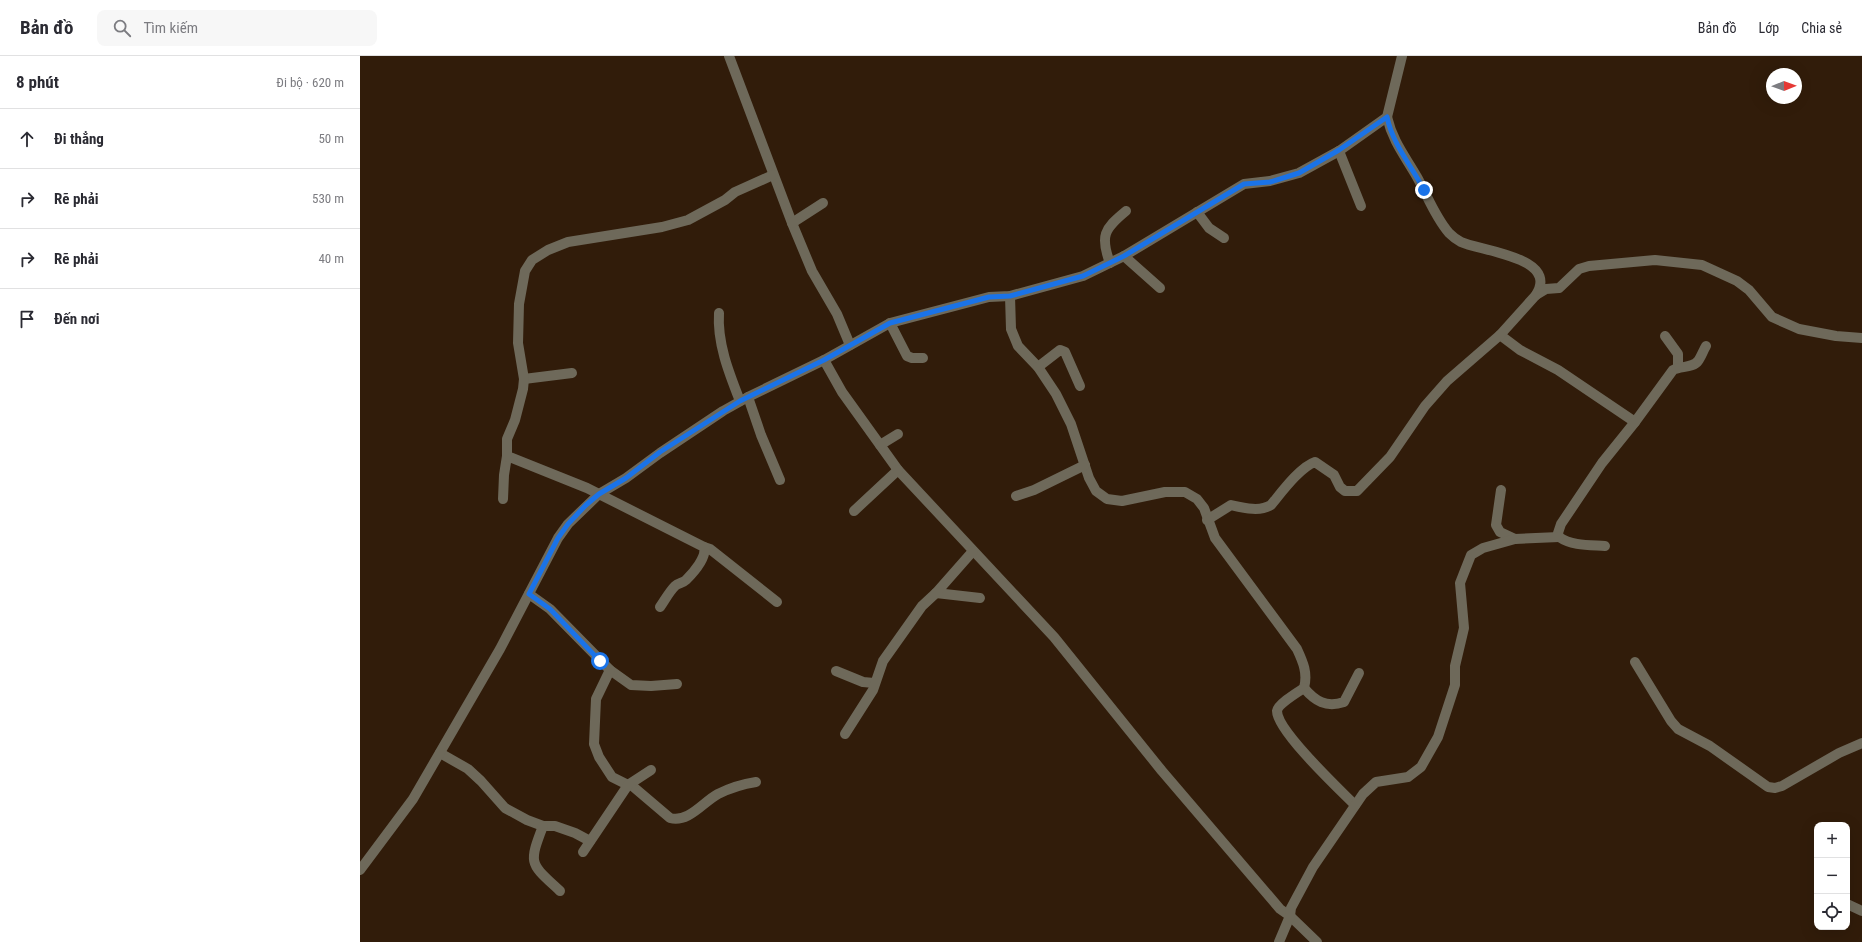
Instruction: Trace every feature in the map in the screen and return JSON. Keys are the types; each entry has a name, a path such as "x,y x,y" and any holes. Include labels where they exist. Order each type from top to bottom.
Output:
{"street":[{"path":"729,56 773,175 812,271 837,314 850,345"},
{"path":"1208,520 1231,505 1244,508 1266,508 1271,505 1303,470 1315,462 1334,475 1340,487 1345,491 1357,491 1390,457 1425,406 1447,381 1500,335 1536,295 1540,288 1541,282 1537,272 1530,265 1504,253 1461,242 1449,233 1438,218 1416,176 1397,147 1391,133 1387,117 1402,56"},
{"path":"360,870 413,799 500,649 550,553 568,524 599,494 626,478 660,452 744,399 824,360 890,323 989,297 1010,296 1083,276 1124,256 1244,184 1270,182 1299,173 1339,150 1387,117"},
{"path":"1339,150 1361,206"},
{"path":"503,499 507,439 515,420 524,379 518,343 517,319 525,270 532,260 548,250 568,242 662,227 688,220 725,200 736,192 773,175"},
{"path":"792,223 823,203"},
{"path":"1110,264 1104,247 1106,232 1114,221 1126,211"},
{"path":"1197,212 1209,228 1224,238"},
{"path":"1124,256 1160,288"},
{"path":"1536,295 1546,289 1558,288 1579,270 1590,266 1654,260 1702,265 1737,282 1749,290 1772,317 1799,329 1836,336 1862,338"},
{"path":"1010,296 1011,329 1018,346 1038,367 1056,394 1071,424 1085,465 1096,491 1107,499 1122,501 1165,492 1185,492 1197,499 1204,508 1215,538 1297,649 1303,663 1307,678 1304,688 1280,705 1278,711 1281,722 1302,750 1355,805"},
{"path":"719,313 719,336 731,380 744,399 780,480"},
{"path":"890,323 907,356 912,358 923,358"},
{"path":"1500,335 1520,350 1558,370 1635,422"},
{"path":"1665,336 1678,354 1678,367"},
{"path":"1559,537 1558,533 1561,524 1602,464 1673,370 1678,367 1692,366 1697,362 1706,346"},
{"path":"1038,367 1060,350 1065,352 1080,386"},
{"path":"824,360 842,392 898,470 1054,637 1162,771 1280,909 1290,916 1317,942"},
{"path":"524,379 572,373"},
{"path":"880,445 898,434"},
{"path":"507,456 557,475 599,494 710,549 777,602"},
{"path":"1016,496 1034,490 1085,465"},
{"path":"854,511 898,470"},
{"path":"1501,490 1496,525 1500,532 1515,539"},
{"path":"1278,942 1290,916 1291,908 1313,867 1363,794 1376,782 1408,776 1421,767 1438,737 1455,685 1455,666 1464,628 1460,583 1471,555 1482,548 1515,539 1559,537 1579,545 1605,546"},
{"path":"660,607 676,585 684,582 688,578 702,558 705,551 704,547"},
{"path":"845,734 869,696 883,661 922,606 936,593 973,551"},
{"path":"936,593 980,598"},
{"path":"529,594 550,609 610,670 631,685 677,684"},
{"path":"1635,662 1678,729 1710,746 1768,787 1775,788 1782,786 1839,753 1862,743"},
{"path":"610,670 596,698 594,744 599,757 612,777 629,785 670,818 674,819 686,817 717,794 745,783 756,782"},
{"path":"836,671 863,682 874,683"},
{"path":"1304,688 1312,698 1328,704 1338,704 1344,702 1359,673"},
{"path":"440,753 468,770 482,781 505,808 526,820 543,826 555,826 575,833 590,841"},
{"path":"583,852 629,785 651,770"},
{"path":"543,826 534,850 535,866 560,891"},
{"path":"1850,905 1862,911"}],"route":[{"path":"600,661 550,609 529,594 558,538 568,524 599,494 626,478 660,452 740,401 824,360 890,323 989,297 1010,296 1083,276 1124,256 1244,184 1254,182 1270,182 1299,173 1339,150 1387,117 1391,133 1397,147 1424,190"}]}
